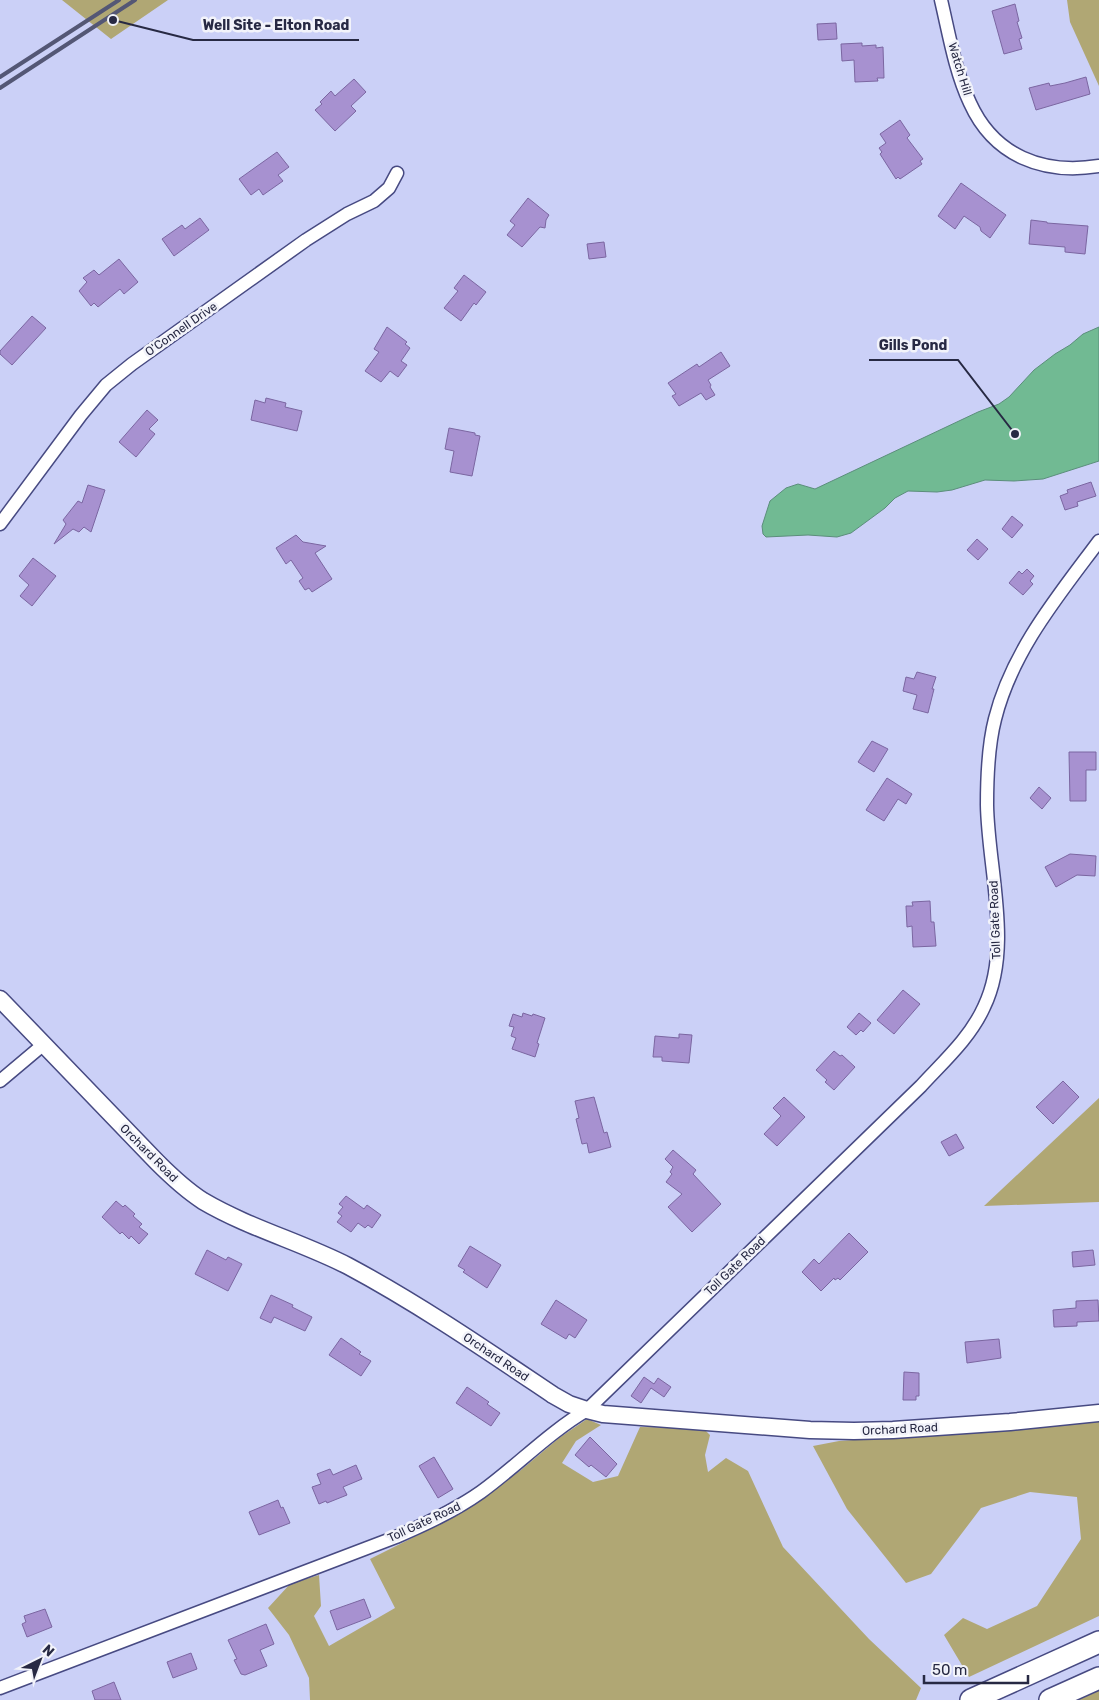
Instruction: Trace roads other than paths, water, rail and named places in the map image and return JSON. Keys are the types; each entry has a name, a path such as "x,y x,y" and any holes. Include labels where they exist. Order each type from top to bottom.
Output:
{"highway":[{"path":"971,1700 1099,1642"},
{"path":"1050,1700 1099,1678"}],"street":[{"name":"Watch Hill","path":"941,0 960,77 970,103 982,124 998,142 1017,155 1036,163 1060,169 1082,169 1099,166"},
{"name":"O'Connell Drive","path":"0,524 81,414 106,385 132,364 306,240 348,214 374,201 389,188 397,173"},
{"name":"Toll Gate Road","path":"0,1688 387,1540 430,1522 457,1508 481,1492 572,1419 587,1410 953,1053 972,1029 984,1006 993,983 998,956 987,806 988,763 995,719 1012,668 1042,616 1099,541"},
{"name":"Orchard Road","path":"0,999 157,1162 178,1182 202,1200 230,1215 348,1266 448,1326 552,1395 587,1410 620,1416 810,1430 854,1431 1010,1422 1099,1413"},
{"path":"0,1081 44,1044"}],"railway":[{"path":"0,77 119,0"},
{"path":"0,88 135,0"}],"place":[{"name":"Well Site - Elton Road","path":"113,20"},
{"name":"Gills Pond","path":"1015,434"}]}
